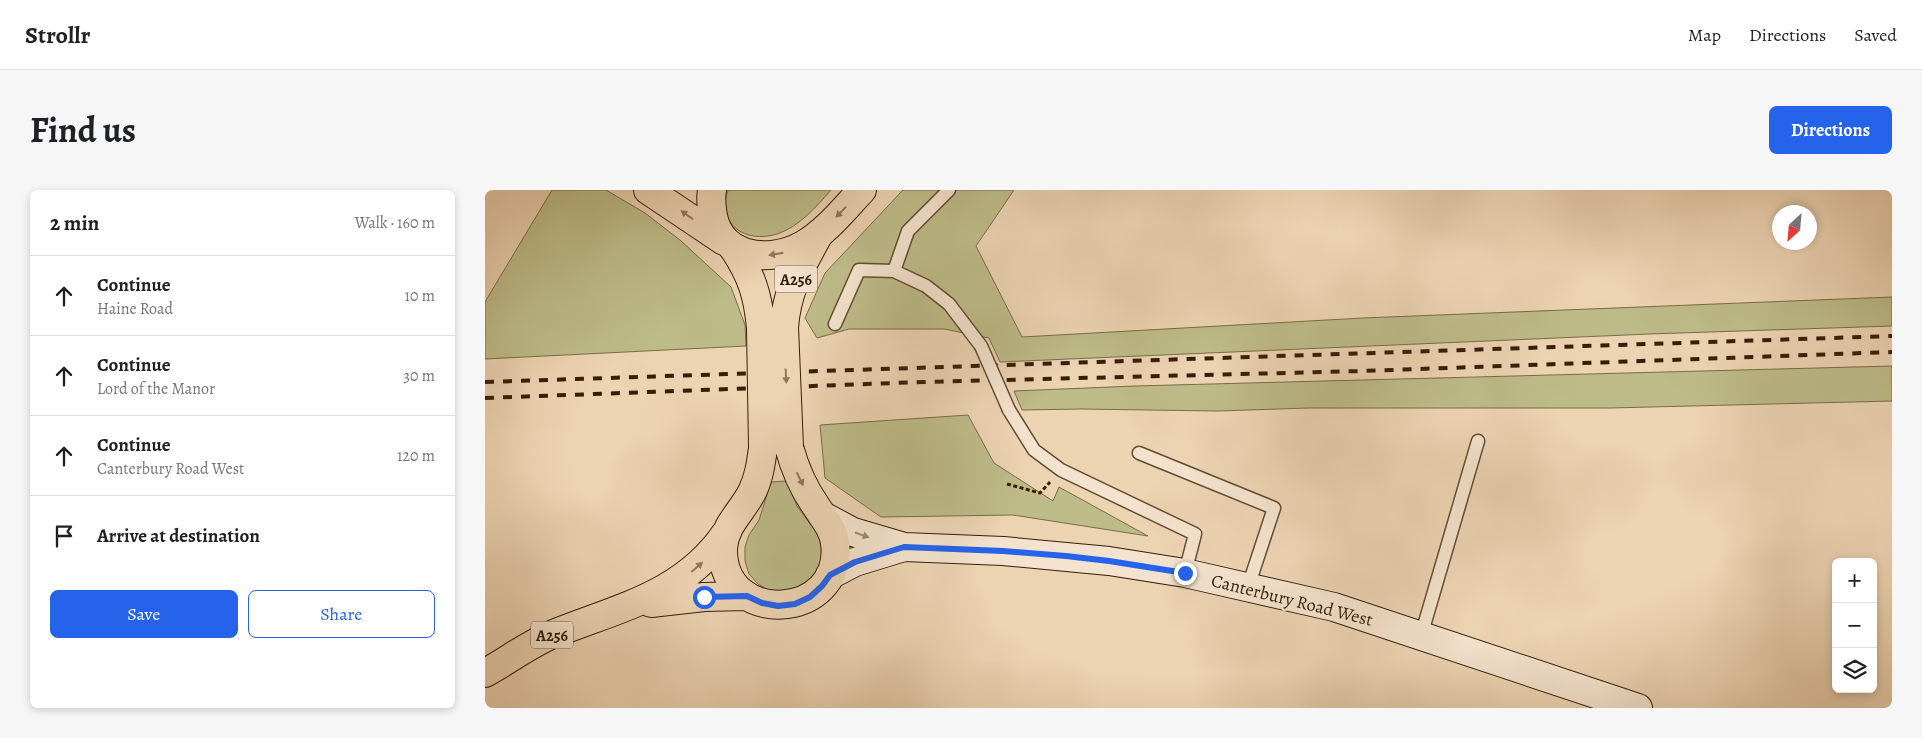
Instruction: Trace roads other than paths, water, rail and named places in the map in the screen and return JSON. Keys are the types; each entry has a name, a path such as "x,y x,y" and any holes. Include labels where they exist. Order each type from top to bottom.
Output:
{"main road":[{"path":"648,190 729,245 750,253 769,255 790,251 819,234 862,190"},
{"path":"712,190 713,221 718,233 729,245"},
{"name":"A256","path":"773,328 819,234"},
{"name":"A256","path":"485,674 549,636 625,608 683,579 714,551 733,518 752,493 758,476 776,448 773,328 747,268 729,245"},
{"name":"A256","path":"726,533 723,548 729,574 747,596 762,603 778,606 795,604 810,597 830,575 834,562 835,543 829,524 796,471 776,448"},
{"name":"A256","path":"625,608 669,600 747,596"}],"street":[{"name":"Canterbury Road West","path":"820,511 853,532 904,547 1003,551 1109,561 1185,573 1334,607 1638,708"},
{"name":"Canterbury Road West","path":"830,575 855,562 904,547"}],"lane":[{"path":"894,272 908,231 949,190"},
{"path":"835,324 859,270 894,272 926,286 949,304 981,346 1009,410 1034,450 1061,470 1195,534 1185,573"},
{"path":"1421,636 1478,441"},
{"path":"1139,453 1274,508 1248,587"}],"railway":[{"path":"485,382 1892,336"},
{"path":"485,398 922,382 1363,371 1892,352"}]}
